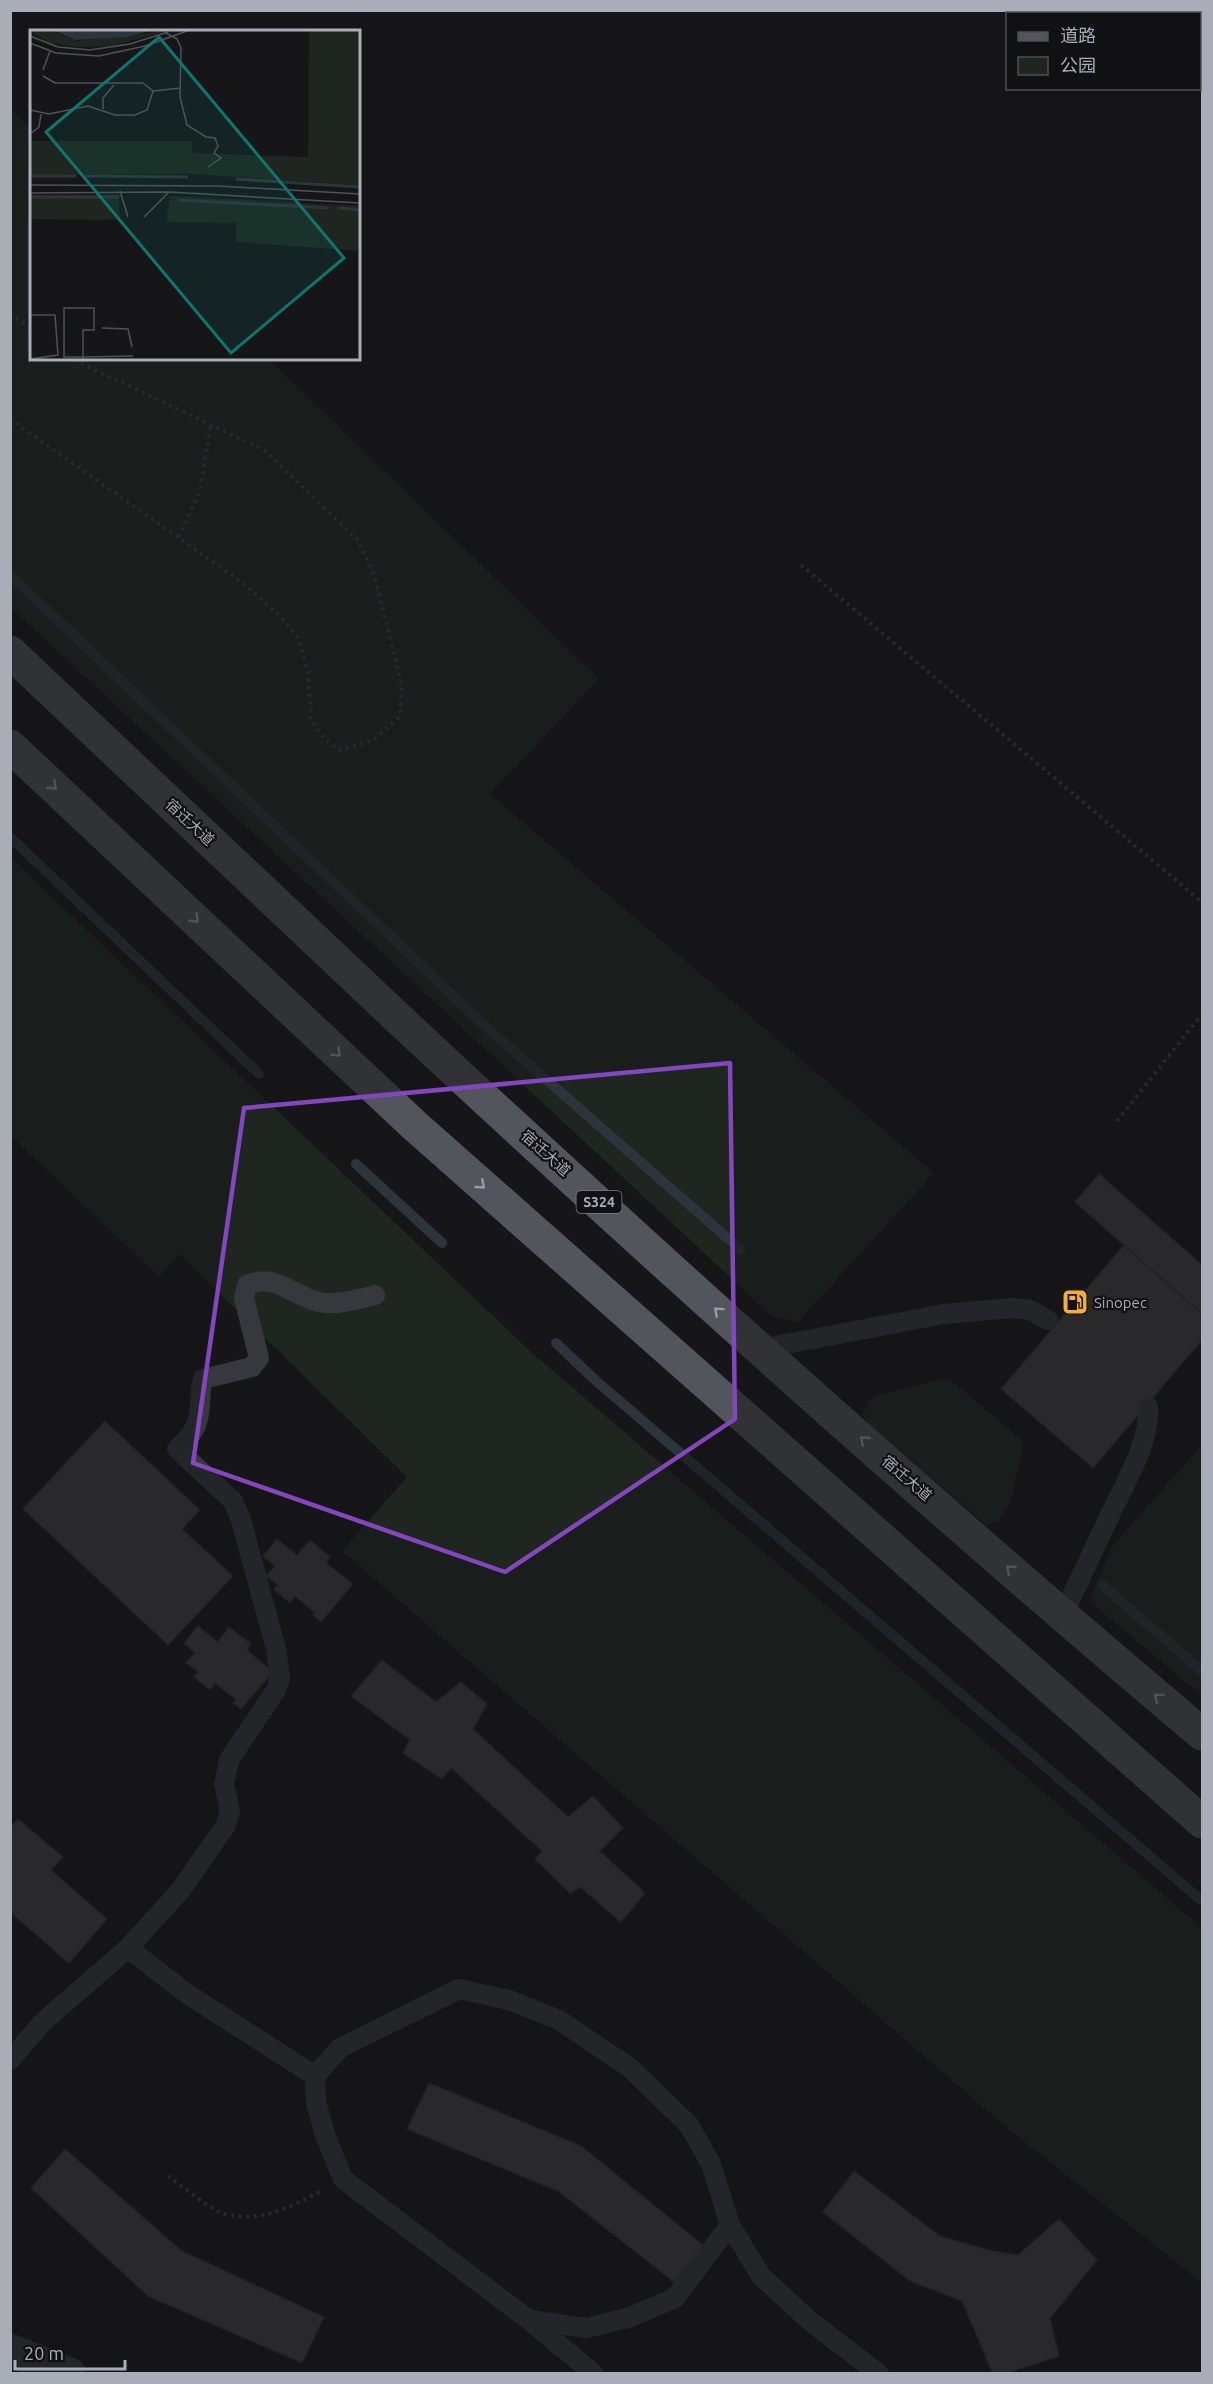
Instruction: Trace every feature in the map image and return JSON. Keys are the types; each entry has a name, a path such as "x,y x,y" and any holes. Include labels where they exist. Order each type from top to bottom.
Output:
{"main road":[{"name":"宿迁大道","path":"10,652 440,1057 760,1349 1063,1616 1203,1734"},
{"path":"10,746 414,1125 1203,1822"}],"street":[{"path":"10,2350 70,2373"}],"lane":[{"path":"10,2060 44,2021 128,1948 180,1891 226,1825 230,1811 224,1784 227,1766 235,1748 276,1690 280,1678 273,1638 241,1520 233,1501 177,1449 194,1430 199,1416 200,1390 204,1379 252,1367 259,1358 244,1298 247,1285 259,1280 274,1282 319,1302 339,1302 375,1296"},
{"path":"760,1349 956,1313 1013,1308 1030,1310 1048,1320"},
{"path":"1063,1616 1135,1461 1145,1433 1149,1416 1148,1407"},
{"path":"128,1948 186,1993 315,2076"},
{"path":"594,2373 529,2320 343,2179 325,2135 316,2102 315,2076 340,2048 459,1989 509,2000 559,2020 629,2067 689,2126 711,2164 730,2225 761,2276 810,2321 879,2373"},
{"path":"529,2320 586,2328 628,2318 675,2298 730,2225"}],"path":[{"path":"10,313 30,328"},
{"path":"10,419 240,581 281,617 298,638 308,672 311,720 324,738 339,750 374,740 400,716 402,686 374,575 358,540 264,450 74,360"},
{"path":"178,537 200,490 212,424"},
{"path":"801,565 1203,902"},
{"path":"1117,1121 1203,1014"},
{"path":"168,2176 221,2212 249,2217 289,2208 343,2179"}],"highlighted area":[{"path":"730,1063 735,1419 505,1572 193,1463 244,1108"}],"green space":[{"path":"10,108 30,127 30,360 270,360 599,679 490,794 934,1173 798,1322 773,1317 11,608"},
{"path":"10,857 531,1352 1202,1928 1202,2283 1001,2123 342,1551 407,1477 179,1254 159,1277 11,1136"},
{"path":"949,1379 956,1384 1024,1442 1010,1504 999,1521 986,1525 866,1422 863,1415 868,1401 874,1396"},
{"path":"1202,1445 1202,1696 1089,1601 1114,1544"}],"building":[{"path":"1099,1174 1202,1265 1202,1314 1075,1202"},
{"path":"1124,1245 1202,1314 1202,1340 1093,1468 1001,1389"},
{"path":"105,1421 200,1510 182,1529 233,1576 168,1645 23,1509"},
{"path":"277,1539 297,1555 310,1540 330,1557 326,1563 353,1584 321,1622 313,1615 315,1613 295,1596 290,1603 274,1589 278,1585 266,1576 275,1566 263,1556"},
{"path":"198,1626 218,1642 229,1627 251,1644 247,1650 273,1672 241,1709 233,1703 236,1700 215,1683 210,1690 194,1677 198,1672 186,1663 195,1653 184,1643"},
{"path":"382,1660 436,1702 461,1682 487,1704 473,1729 568,1817 593,1796 623,1828 600,1851 645,1893 621,1922 580,1887 570,1893 535,1859 542,1851 451,1768 442,1779 403,1753 410,1740 351,1696"},
{"path":"18,1819 63,1857 51,1870 107,1919 69,1963 10,1912 10,1827"},
{"path":"429,2083 581,2146 704,2246 674,2282 558,2191 407,2129"},
{"path":"65,2149 182,2251 324,2317 302,2363 148,2296 31,2188"},
{"path":"854,2171 940,2236 992,2251 1018,2255 1059,2219 1097,2260 1050,2318 1059,2356 1004,2374 993,2374 962,2301 910,2281 823,2212"}],"waterway":[{"path":"10,575 485,1026 741,1250"},
{"path":"10,837 259,1074"},
{"path":"356,1164 442,1243"},
{"path":"556,1343 594,1379 1202,1901"},
{"path":"1102,1585 1202,1671"}],"place":[{"name":"Sinopec","path":"1075,1302"}]}
